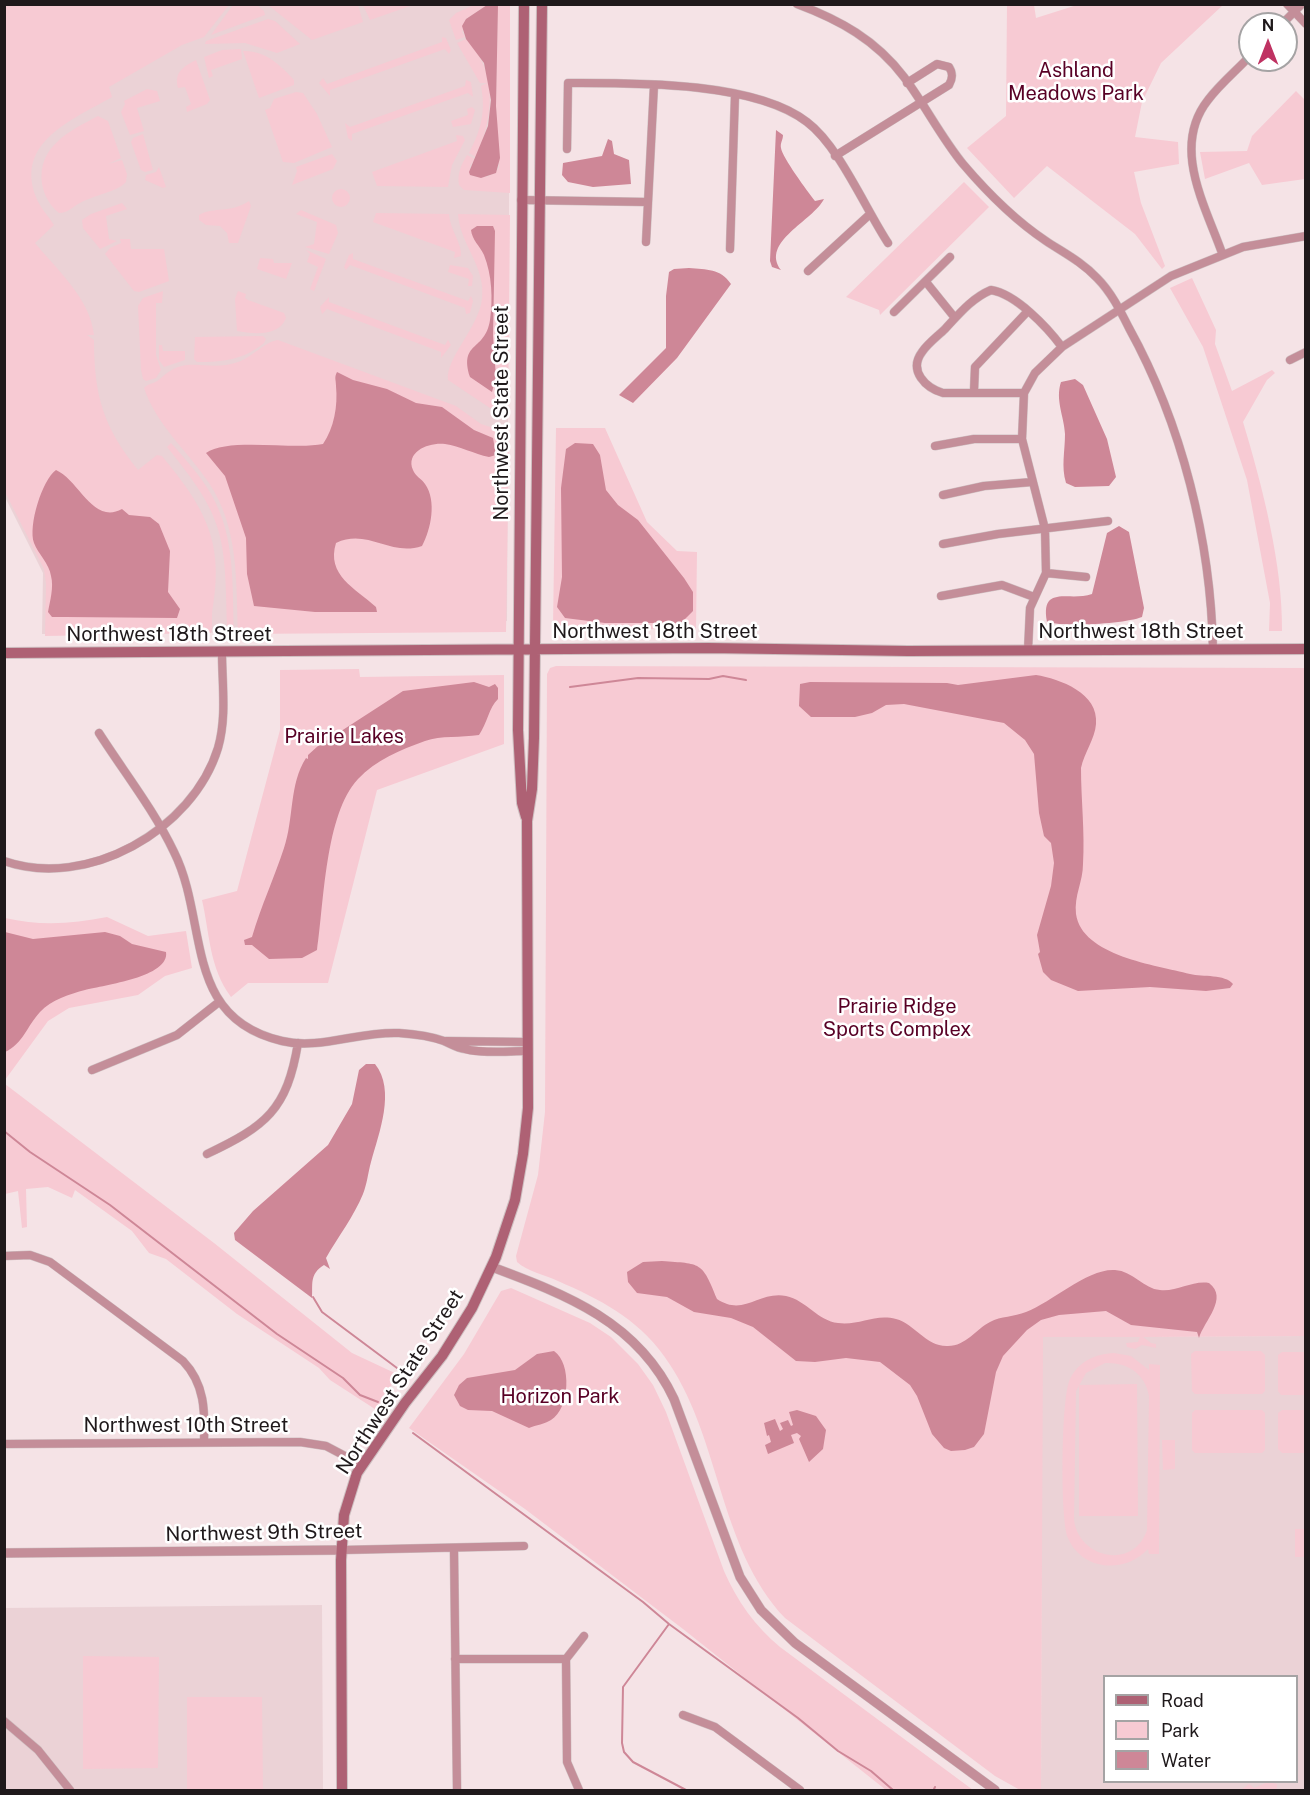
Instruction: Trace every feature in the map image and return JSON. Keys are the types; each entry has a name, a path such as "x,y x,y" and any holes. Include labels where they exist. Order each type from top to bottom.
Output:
{"main road":[{"name":"Northwest State Street","path":"524,4 519,741 522,803 527,821"},
{"name":"Northwest State Street","path":"342,1791 342,1550 346,1507 362,1464 458,1333 492,1267 511,1215 521,1169 527,1116 527,821 532,789 542,4"},
{"name":"Northwest 18th Street","path":"4,654 708,648 1305,649"}],"street":[{"path":"797,4 849,27 887,57 970,171 1032,231 1073,257 1098,279 1119,309 1156,384 1186,474 1209,586 1213,650"},
{"path":"1287,4 1294,12 1302,4"},
{"path":"835,156 949,85 952,80 952,71 949,67 937,64 908,83"},
{"path":"1222,253 1191,168 1192,134 1207,101 1238,69"},
{"path":"567,149 568,83 654,85 756,98 807,122 835,156 888,243"},
{"path":"646,242 654,85"},
{"path":"730,249 735,95"},
{"path":"521,200 648,202"},
{"path":"808,271 869,215"},
{"path":"1028,650 1030,608 1046,573 1045,529 1041,505 1032,482 1023,439 1024,393 1035,373 1062,347 1171,276 1222,253 1266,242 1305,236"},
{"path":"894,312 950,257"},
{"path":"926,282 955,318"},
{"path":"1024,393 975,391 943,393 931,390 921,380 918,371 923,351 980,294 991,290 1008,296 1062,347"},
{"path":"975,391 975,367 1027,312"},
{"path":"1290,360 1305,352"},
{"path":"935,446 975,439 1023,439"},
{"path":"943,495 984,486 1032,482"},
{"path":"944,544 1108,521"},
{"path":"1046,573 1086,577"},
{"path":"941,596 1002,585 1034,597"},
{"path":"4,861 32,867 75,867 110,857 161,829 193,797 214,760 222,727 222,652"},
{"path":"99,733 175,853 194,911 201,962 219,1002 234,1017 255,1031 275,1039 298,1043 321,1043 380,1032 409,1033 444,1041 455,1047 482,1052 528,1046"},
{"path":"93,1070 177,1035 219,1002"},
{"path":"207,1154 247,1134 269,1115 291,1077 298,1043"},
{"path":"4,1256 30,1255 50,1262 183,1361 194,1374 202,1395 204,1441"},
{"path":"492,1267 593,1311 624,1331 639,1345 661,1374 674,1399 740,1577 761,1610 795,1643 995,1791"},
{"name":"Northwest 10th Street","path":"4,1444 204,1441 313,1443 326,1446 362,1464"},
{"name":"Northwest 9th Street","path":"4,1553 454,1550 524,1546"},
{"path":"454,1550 457,1791"},
{"path":"579,1791 567,1762 566,1659 584,1636"},
{"path":"456,1659 566,1659"},
{"path":"683,1715 715,1727 800,1791"},
{"path":"4,1721 38,1750 70,1791"}],"shaded area":[{"path":"5,5 510,5 507,621 417,631 42,634 43,573 5,497"},
{"path":"1305,1336 1305,1790 1041,1790 1042,1337"},
{"path":"322,1605 323,1790 5,1790 4,1608"}],"green space":[{"path":"363,4 413,5 370,20"},
{"path":"4,5 229,5 204,37 182,45 109,87 112,97 65,124 51,135 40,147 33,161 32,178 36,197 54,225 35,243 71,285 86,309 94,335 87,335 94,340 94,360 99,394 103,410 116,439 138,470 157,455 162,456 189,491 207,525 213,542 216,582 211,633 45,636 44,569 5,492"},
{"path":"233,5 257,5 265,15 211,35"},
{"path":"268,5 358,5 363,22 312,40"},
{"path":"474,5 487,5 466,19 462,32 465,37 456,40 449,20 456,13"},
{"path":"498,5 510,5 510,193 464,190 459,185 460,170 467,155 475,159 470,166 471,175 486,177 499,168 496,106"},
{"name":"Ashland Meadows Park","path":"1007,5 1034,5 1036,18 1077,5 1223,5 1161,63 1142,102 1135,137 1178,142 1179,164 1134,172 1141,203 1165,266 1162,269 1135,234 1047,166 1014,198 967,148 1006,116"},
{"path":"268,19 275,21 300,44 277,53 245,43 205,44 206,41"},
{"path":"442,37 446,38 451,50 449,54 445,49 330,90 330,96 319,83 323,78 327,84 442,42"},
{"path":"466,39 477,52 484,66 490,96 486,126 476,157 469,153 481,121 483,104 481,86 487,83 480,83 457,43"},
{"path":"241,49 242,59 211,70 213,76 209,78 204,57 222,50"},
{"path":"243,51 258,53 272,60 294,80 294,85 259,98"},
{"path":"196,60 210,100 207,104 187,112 186,107 191,104 185,87 178,88 177,78 184,68"},
{"path":"466,80 471,82 473,97 468,93 352,134 352,141 348,138 345,123 350,127 465,86"},
{"path":"147,89 157,91 160,101 137,108 144,131 130,135 121,112 124,101"},
{"path":"1296,91 1305,100 1305,179 1262,185 1249,163 1205,179 1200,152 1247,151 1252,136"},
{"path":"296,92 303,93 317,114 332,147 294,163 283,162 265,110 270,108 274,99"},
{"path":"472,107 475,110 471,124 453,127 451,121 468,115 467,109"},
{"path":"98,116 108,121 121,158 108,164 122,160 127,174 126,182 59,213 50,204 43,188 42,171 45,159 58,141"},
{"path":"143,134 153,170 145,172 141,170 131,142 133,138"},
{"path":"456,135 463,136 465,140 452,165 448,187 377,186 372,172 457,141"},
{"path":"332,154 337,161 333,169 292,185 297,171 296,167"},
{"path":"159,167 166,187 163,188 145,180 146,175 156,172"},
{"path":"964,182 989,207 880,315 879,310 846,297"},
{"path":"341,189 347,192 350,198 347,204 341,207 335,204 332,198 335,192"},
{"path":"249,201 251,206 238,243 229,243 227,233 220,226 206,225 199,220 199,215 205,212 229,209"},
{"path":"122,203 127,209 106,216 109,239 117,241 100,249 83,228 82,220 91,214"},
{"path":"301,210 336,225 338,233 329,254 305,247 314,244 317,222 296,214"},
{"path":"376,213 449,214 461,256 454,258 455,252 373,222"},
{"path":"458,214 510,215 508,411 490,408 448,380 452,362 475,321 482,299 480,276 463,236"},
{"path":"120,239 130,239 131,249 164,249 169,281 139,292 134,291 105,254 110,248 121,243"},
{"path":"306,250 326,259 314,291 310,289 318,267 307,262 310,254"},
{"path":"353,253 353,259 468,301 471,296 473,301 470,313 466,314 465,308 350,265 346,270 344,267 349,255"},
{"path":"260,258 273,259 274,263 292,263 286,279 257,269"},
{"path":"450,265 468,268 473,276 472,286 468,286 469,279 448,272"},
{"path":"1192,278 1216,330 1215,344 1232,391 1272,370 1275,373 1267,380 1243,422 1270,525 1279,579 1282,631 1269,631 1270,603 1247,480 1203,347 1170,288"},
{"path":"163,291 162,303 156,303 156,355 161,370 156,378 146,381 143,379 141,370 138,306 143,298"},
{"path":"238,291 246,294 245,298 248,300 284,313 286,318 283,324 265,333 237,331 235,299"},
{"path":"329,297 329,302 445,345 448,340 451,345 441,358 441,352 327,309 322,314 320,307"},
{"path":"263,336 266,339 264,343 256,349 232,359 197,362 194,359 195,337"},
{"path":"278,340 456,406 481,424 509,433 506,632 238,634 236,575 226,518 209,483 164,426 144,388 179,367 216,366 238,362"},
{"path":"159,345 162,345 163,351 185,351 185,360 164,367 159,360"},
{"path":"556,428 605,428 647,522 677,551 697,552 696,630 553,627"},
{"path":"171,443 207,487 225,527 231,562 234,634 229,633 227,625 225,570 218,529 201,492 167,447"},
{"name":"Prairie Ridge Sports Complex","path":"556,666 1305,668 1305,1336 1143,1337 1156,1344 1156,1348 1142,1345 1135,1349 1127,1347 1126,1343 1138,1342 1140,1337 1043,1337 1041,1790 1020,1790 995,1776 785,1618 763,1589 745,1558 697,1420 683,1387 664,1356 642,1331 616,1311 588,1295 517,1262 516,1256 538,1175 545,1112 547,674 550,668"},
{"name":"Prairie Lakes","path":"359,669 360,677 504,675 504,744 377,790 328,983 248,983 231,997 214,962 202,900 237,891 280,730 280,670"},
{"path":"107,917 148,936 186,931 192,968 165,976 138,995 69,1008 48,1021 5,1080 5,918 56,923"},
{"path":"5,1084 214,1243 352,1353 399,1375 381,1399 383,1409 378,1411 330,1380 319,1368 237,1314 166,1259 149,1253 132,1231 75,1190 72,1198 48,1187 26,1189 27,1227 22,1228 18,1191 5,1194"},
{"name":"Horizon Park","path":"511,1288 590,1323 611,1337 638,1364 653,1385 666,1412 729,1582 741,1603 763,1630 780,1647 973,1790 886,1790 683,1629 525,1509 409,1428 464,1354 501,1291"},
{"path":"1195,1351 1261,1351 1265,1355 1265,1391 1262,1394 1195,1394 1192,1391 1191,1354"},
{"path":"1282,1352 1305,1352 1305,1395 1281,1395 1278,1391 1278,1355"},
{"path":"1107,1354 1131,1356 1149,1370 1149,1364 1160,1365 1159,1554 1149,1554 1148,1549 1139,1557 1116,1565 1093,1563 1075,1549 1068,1538 1065,1527 1064,1508 1063,1432 1070,1379 1083,1363","holes":["1105,1363 1113,1363 1134,1370 1144,1381 1149,1396 1147,1530 1140,1543 1131,1551 1120,1555 1108,1555 1086,1544 1078,1533 1074,1520 1076,1391 1086,1373"]},
{"path":"1137,1384 1138,1516 1079,1516 1079,1385"},
{"path":"1195,1410 1262,1410 1265,1413 1265,1450 1262,1453 1195,1453 1192,1450 1192,1413"},
{"path":"1282,1410 1305,1410 1305,1453 1282,1453 1278,1449 1278,1413"},
{"path":"1162,1440 1175,1440 1175,1469 1163,1470"},
{"path":"1295,1529 1305,1529 1305,1557 1295,1557"},
{"path":"83,1656 159,1657 158,1768 83,1769"},
{"path":"187,1697 262,1697 263,1790 187,1790"},
{"path":"1266,1783 1277,1784 1274,1790 1241,1790 1249,1784 1254,1788"}],"water":[{"path":"487,5 498,5 496,106 500,158 496,173 481,178 470,175 469,172 488,126 491,100 484,63 466,39 462,26 466,19"},
{"path":"776,130 783,135 782,152 796,174 815,201 824,199 782,241 777,250 776,260 781,270 772,267 770,261"},
{"path":"608,139 612,141 614,154 629,160 631,184 593,187 568,182 562,175 563,163 602,156"},
{"path":"477,226 493,226 495,231 493,336 496,377 492,392 470,377 467,366 470,352 487,330 491,312 492,295 489,271 484,255 471,230"},
{"path":"689,268 718,272 731,284 677,358 633,403 619,395 666,348 666,296 669,272 674,269"},
{"path":"337,372 353,380 387,389 416,403 442,407 474,430 493,438 496,455 489,457 445,444 426,446 416,453 411,463 413,470 429,491 432,507 428,532 422,546 400,548 358,539 336,543 335,564 339,572 351,587 376,607 377,612 315,612 254,606 247,574 246,538 225,476 206,453 216,448 229,446 323,444 334,416"},
{"path":"1075,379 1083,385 1107,439 1116,477 1109,486 1075,487 1066,483 1063,465 1065,434 1059,389 1061,382"},
{"path":"575,443 593,444 600,455 606,490 618,505 638,520 693,592 693,611 681,623 605,623 565,618 557,607 562,577 561,488 566,449"},
{"path":"56,470 64,475 94,506 103,511 112,512 122,509 129,515 150,517 159,524 170,551 168,592 180,609 177,618 52,617 48,612 52,580 48,567 34,543 33,526 41,493"},
{"path":"1119,526 1129,532 1144,608 1142,617 1094,624 1047,622 1046,610 1052,599 1092,594 1107,533"},
{"path":"1036,675 1056,680 1076,689 1085,696 1095,713 1095,730 1081,768 1083,871 1077,895 1076,914 1081,928 1092,940 1122,956 1190,974 1225,979 1233,984 1230,988 1206,991 1150,987 1078,991 1051,980 1043,972 1038,954 1040,952 1037,935 1051,886 1054,863 1051,843 1044,836 1039,813 1034,754 1025,740 1004,723 904,704 886,705 872,713 855,717 811,717 799,706 800,684 810,682 958,685"},
{"path":"474,682 489,687 495,684 498,688 498,699 492,706 479,735 431,739 398,752 365,772 347,795 332,836 317,950 302,958 269,959 252,945 245,945 244,940 252,937 284,848 294,790 308,755 318,746 403,691"},
{"path":"5,932 33,939 105,932 120,936 132,944 166,952 164,961 158,968 147,974 73,993 50,1004 40,1012 16,1044 5,1052"},
{"path":"366,1064 375,1064 384,1086 384,1112 381,1125 363,1194 326,1258 330,1269 324,1265 314,1276 312,1298 235,1240 234,1233 253,1211 328,1145 352,1104 359,1070"},
{"path":"643,1262 693,1264 698,1267 708,1277 717,1299 727,1304 743,1305 776,1295 786,1296 831,1321 853,1323 881,1318 896,1319 909,1325 933,1343 948,1346 966,1340 990,1322 1026,1312 1093,1274 1104,1271 1121,1271 1149,1287 1160,1290 1209,1283 1215,1289 1217,1296 1213,1310 1199,1338 1197,1332 1131,1325 1106,1311 1059,1315 1041,1320 1027,1330 1003,1356 996,1372 984,1434 974,1447 951,1451 944,1448 932,1434 917,1396 910,1385 880,1362 846,1358 815,1362 796,1361 753,1327 731,1318 694,1312 667,1297 637,1293 628,1282 627,1272"},
{"path":"554,1351 564,1365 565,1396 557,1414 546,1423 529,1428 492,1411 468,1410 460,1406 454,1395 459,1385 467,1378 515,1370 537,1354"},
{"path":"797,1410 816,1416 826,1430 823,1449 809,1462 799,1439 801,1436 797,1433 791,1435 794,1443 768,1454 765,1445 771,1442 764,1423 775,1419 780,1431 783,1429 780,1423 788,1420 791,1426 793,1425 789,1412"}],"waterway":[{"path":"570,687 638,678 709,679 723,676 746,680"},
{"path":"4,1131 30,1152 110,1205 277,1334 343,1378 360,1395 378,1402"},
{"path":"313,1297 322,1312 397,1368"},
{"path":"413,1433 643,1602 669,1624 798,1718 838,1751 871,1771 893,1790"},
{"path":"669,1624 623,1687 622,1743 624,1752 633,1762 686,1790"}]}
